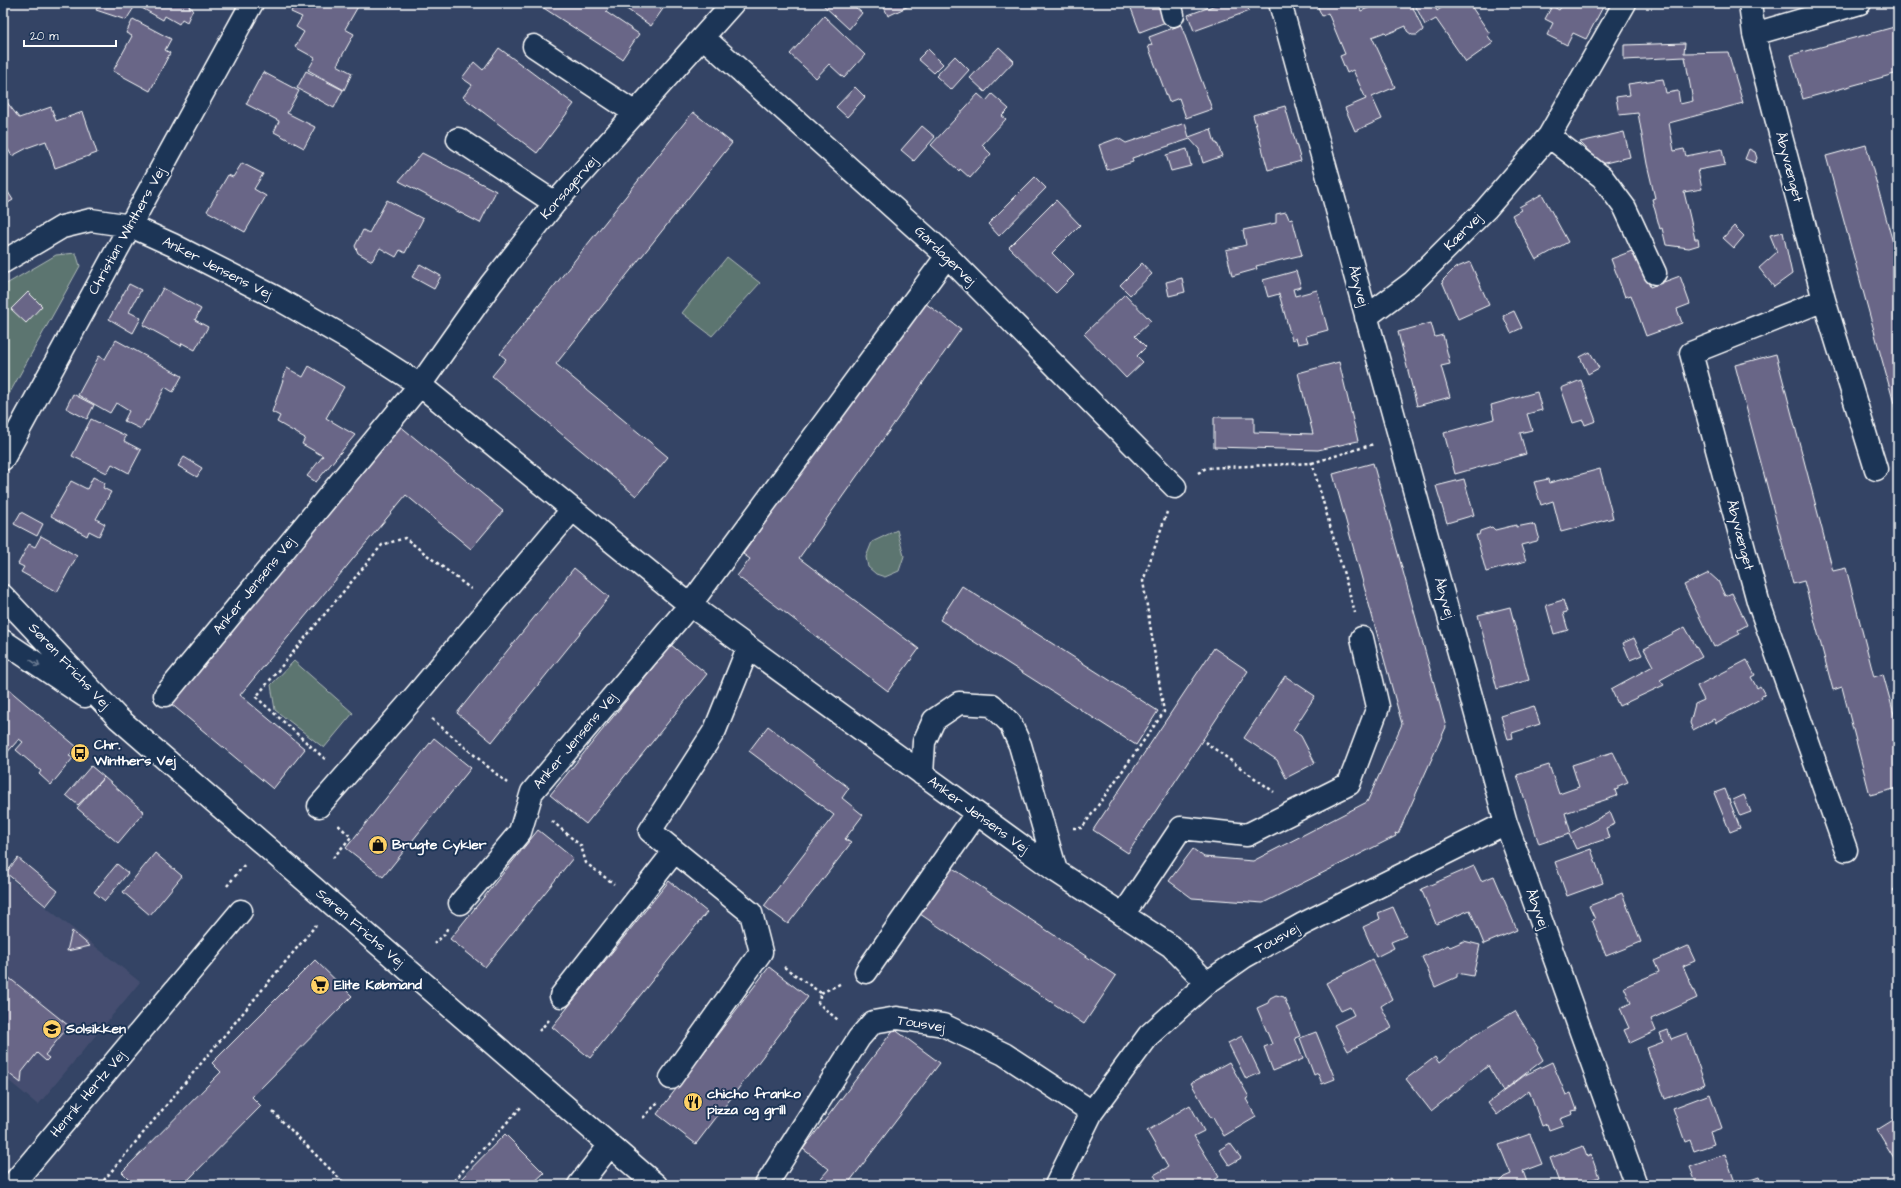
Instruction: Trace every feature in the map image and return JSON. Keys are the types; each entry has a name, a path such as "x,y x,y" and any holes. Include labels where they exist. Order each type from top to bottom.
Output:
{"street":[{"name":"Christian Winthers Vej","path":"3,459 96,286 131,226 252,3"},
{"name":"Korsagervej","path":"420,385 491,284 555,203 733,3"},
{"name":"Åbyvej","path":"1280,3 1506,823 1636,1185"},
{"name":"Kærvej","path":"1366,317 1414,282 1486,209 1549,136 1625,3"},
{"name":"Åbyvænget","path":"1750,3 1754,34 1824,300 1876,469"},
{"path":"1754,34 1860,3"},
{"name":"Gårdagervej","path":"704,37 947,256 1175,487"},
{"path":"534,46 635,113"},
{"path":"1549,136 1602,177 1625,208 1655,273"},
{"path":"458,139 555,203"},
{"name":"Anker Jensens Vej","path":"3,262 62,227 91,220 131,226 173,245 275,297 350,340 420,385 690,605 748,648 1056,871 1171,946 1207,983"},
{"path":"690,605 947,256"},
{"name":"Åbyvænget","path":"1824,300 1691,353 1758,601 1846,850"},
{"name":"Anker Jensens Vej","path":"165,695 420,385"},
{"path":"319,806 572,510"},
{"name":"Søren Frichs Vej","path":"3,596 118,718 656,1185"},
{"name":"Anker Jensens Vej","path":"460,903 520,832 532,792 690,605"},
{"path":"1123,915 1181,828 1247,835 1349,784 1378,707 1362,638"},
{"name":"Søren Frichs Vej","path":"3,641 118,718"},
{"path":"672,1078 761,952 751,913 650,831 715,730 748,648"},
{"path":"922,774 924,742 934,720 959,703 992,705 1010,723 1020,746 1056,871"},
{"path":"866,972 976,814"},
{"name":"Tousvej","path":"1056,1185 1092,1112 1149,1035 1207,983 1244,957 1303,924 1506,823"},
{"path":"561,996 674,852"},
{"name":"Henrik Hertz Vej","path":"12,1185 241,911"},
{"name":"Tousvej","path":"766,1185 859,1038 873,1022 897,1018 943,1025 1004,1054 1092,1112"},
{"path":"579,1185 610,1145"}],"path":[{"path":"1167,715 1164,712 1143,581 1175,487 1206,468 1312,463 1399,436"},
{"path":"1312,463 1362,638"},
{"path":"345,777 256,698 382,545 405,538 492,605"},
{"path":"1044,830 1082,828 1164,712"},
{"path":"1205,742 1267,786 1296,810"},
{"path":"333,858 350,837"},
{"path":"241,911 225,889 262,843"},
{"path":"100,1185 333,905"},
{"path":"434,944 444,935"},
{"path":"761,952 821,993 818,1003 859,1038"},
{"path":"450,1185 542,1086"},
{"path":"273,1112 346,1185"}],"shaded area":[{"name":"Solsikken","path":"3,873 140,982 38,1105 3,1076"}],"green space":[{"path":"76,253 80,266 3,405 3,286 56,255"},
{"path":"727,257 760,283 712,336 682,313"},
{"path":"897,530 904,556 899,571 885,577 876,574 868,567 866,557 872,542"},
{"path":"294,661 353,713 324,748 275,710 271,685"}],"building":[{"path":"100,3 133,3 132,4 135,6 126,20 96,10"},
{"path":"142,3 191,3 189,7 193,9 187,22 182,19 179,24 165,16 163,20 140,7"},
{"path":"295,3 360,3 345,29 354,34 337,65 352,73 344,90 308,70 315,58 295,47 304,32 296,27 302,17 291,12"},
{"path":"536,3 612,3 606,12 639,34 622,59"},
{"path":"618,3 667,3 651,26"},
{"path":"821,3 851,3 862,13 849,29"},
{"path":"882,3 915,3 888,16"},
{"path":"1129,3 1165,3 1171,20 1140,32"},
{"path":"1221,3 1246,3 1249,11 1194,31 1188,15"},
{"path":"1316,3 1358,3 1361,11 1380,3 1411,3 1423,30 1417,35 1412,35 1407,31 1406,26 1387,34 1385,32 1372,37 1395,87 1372,97 1382,119 1355,131 1345,108 1366,99 1353,70 1347,73 1340,56 1345,54 1328,13 1322,16"},
{"path":"1414,3 1433,3 1437,11 1448,3 1469,3 1490,34 1488,36 1493,43 1466,62 1436,19 1425,25"},
{"path":"1554,3 1605,3 1586,39 1573,33 1567,45 1547,35 1553,23 1545,19 1552,6 1559,10 1561,7"},
{"path":"824,16 865,55 844,78 829,64 816,78 790,54"},
{"path":"133,19 171,39 165,50 170,53 150,91 113,71 132,36 126,33"},
{"path":"1181,25 1212,109 1186,118 1179,98 1169,102 1148,46 1152,45 1149,37"},
{"path":"1898,26 1898,73 1803,99 1791,55"},
{"path":"1685,43 1684,53 1728,52 1743,103 1669,123 1674,151 1684,149 1686,156 1722,149 1725,165 1698,170 1702,189 1684,192 1695,239 1698,239 1699,245 1689,248 1666,245 1652,199 1655,198 1638,113 1619,115 1616,97 1630,95 1628,84 1663,79 1666,93 1678,91 1680,104 1693,101 1685,57 1624,60 1624,45"},
{"path":"999,47 1014,61 985,92 970,78"},
{"path":"499,48 574,104 537,153 463,97 472,85 462,78 474,62 483,70"},
{"path":"928,49 943,64 934,73 918,59"},
{"path":"955,56 969,70 951,90 936,76"},
{"path":"306,71 343,90 334,108 297,88"},
{"path":"263,72 299,91 287,113 315,127 304,148 274,132 279,121 246,104"},
{"path":"855,87 865,97 847,117 836,107"},
{"path":"978,94 986,101 992,94 1009,109 1002,116 1006,119 982,145 991,154 970,178 960,169 959,171 931,145"},
{"path":"3,97 19,118 51,107 56,121 83,112 97,153 55,168 46,141 29,147 12,156 3,141"},
{"path":"1285,106 1301,161 1268,170 1253,115"},
{"path":"693,112 732,143 556,364 668,457 636,496 492,376 506,359 500,354"},
{"path":"1185,123 1189,137 1211,129 1215,143 1217,143 1222,156 1203,163 1199,149 1190,139 1132,158 1133,162 1107,170 1099,145 1118,138 1126,143"},
{"path":"922,126 935,137 914,161 901,150"},
{"path":"1624,132 1630,157 1601,164 1580,142"},
{"path":"1866,145 1898,261 1898,418 1826,156"},
{"path":"1187,149 1191,166 1171,171 1166,155"},
{"path":"1749,149 1755,152 1757,158 1755,163 1745,159"},
{"path":"422,153 496,191 480,223 399,181"},
{"path":"242,163 263,174 254,189 266,196 245,232 207,211 228,175 233,177"},
{"path":"1035,177 1046,188 999,236 988,224"},
{"path":"3,184 13,200 3,206"},
{"path":"1542,194 1568,242 1536,260 1512,215 1521,210 1519,207"},
{"path":"387,200 423,219 405,253 400,250 396,257 380,248 372,261 358,253 355,246 363,230 369,233"},
{"path":"1056,200 1080,225 1052,253 1074,275 1056,293 1009,247"},
{"path":"1286,212 1289,219 1292,218 1302,255 1256,266 1257,269 1232,276 1226,250 1246,245 1243,230 1276,223 1276,214"},
{"path":"1734,226 1744,236 1734,248 1723,238"},
{"path":"1783,232 1792,274 1774,287 1759,268 1777,252 1770,235"},
{"path":"1637,249 1650,287 1680,276 1690,304 1677,309 1682,323 1646,336 1631,295 1625,297 1611,259"},
{"path":"1470,262 1489,305 1458,319 1442,281 1455,268"},
{"path":"1142,263 1152,274 1130,295 1120,285"},
{"path":"420,264 441,276 434,289 412,277"},
{"path":"1296,271 1301,287 1293,289 1295,296 1317,290 1328,330 1306,336 1308,342 1298,344 1296,338 1292,340 1279,294 1268,297 1263,280"},
{"path":"1182,278 1185,292 1169,296 1166,282"},
{"path":"129,284 141,290 129,312 141,318 133,333 109,319"},
{"path":"163,288 201,309 195,320 208,327 195,350 182,343 181,346 143,325"},
{"path":"28,292 42,306 26,323 11,309"},
{"path":"1125,294 1151,321 1135,336 1146,347 1137,356 1143,362 1126,378 1084,334"},
{"path":"922,301 961,329 799,558 919,649 888,691 737,576 750,559 743,554"},
{"path":"1514,311 1522,328 1511,333 1503,316"},
{"path":"1431,323 1435,337 1443,335 1450,364 1441,366 1450,397 1417,406 1398,332"},
{"path":"116,340 182,376 173,392 165,387 148,421 146,420 141,429 124,421 129,411 116,403 110,413 78,395 99,356 105,359"},
{"path":"1590,352 1599,368 1588,374 1580,357"},
{"path":"1776,354 1833,571 1846,568 1874,677 1883,674 1898,729 1898,788 1870,795 1842,687 1833,690 1804,581 1793,584 1735,365"},
{"path":"1339,362 1358,441 1318,450 1214,447 1214,417 1254,417 1254,432 1313,434 1298,373"},
{"path":"309,366 344,387 326,418 355,435 316,482 307,476 323,456 302,444 305,438 277,422 280,416 272,412 287,368 303,377"},
{"path":"1581,380 1596,421 1585,425 1583,420 1573,423 1561,388"},
{"path":"1537,392 1542,410 1527,414 1532,430 1520,433 1526,454 1455,474 1444,433 1494,419 1491,405"},
{"path":"73,394 94,405 87,419 66,408"},
{"path":"91,419 126,436 124,441 141,450 129,473 112,464 107,473 72,456"},
{"path":"399,425 503,511 471,549 406,495 240,695 305,749 273,789 170,703"},
{"path":"184,457 202,468 197,477 178,466"},
{"path":"1373,463 1446,727 1398,834 1395,833 1396,836 1263,903 1192,898 1169,881 1193,849 1204,857 1253,861 1367,802 1402,724 1333,474"},
{"path":"1600,469 1613,518 1561,532 1553,501 1541,505 1534,482 1548,479 1549,483"},
{"path":"93,477 105,483 103,488 111,492 96,519 105,524 99,536 89,531 87,536 51,516 71,481 87,489"},
{"path":"1464,479 1474,515 1447,523 1436,486"},
{"path":"21,512 43,524 37,536 14,524"},
{"path":"1531,524 1536,526 1539,537 1537,541 1521,545 1526,561 1486,572 1476,535 1479,535 1480,531 1492,527 1495,530 1516,525 1516,527"},
{"path":"41,536 77,556 57,592 21,572 24,567 18,564 29,544 35,547"},
{"path":"574,568 609,597 492,742 457,713"},
{"path":"1709,573 1718,581 1725,596 1732,593 1747,625 1738,630 1740,634 1714,647 1684,585"},
{"path":"962,586 1158,711 1136,745 940,620"},
{"path":"1563,600 1567,612 1563,613 1568,630 1554,634 1546,605"},
{"path":"1510,607 1529,680 1497,689 1478,615"},
{"path":"1685,627 1702,657 1660,680 1664,685 1619,706 1611,689 1653,666 1644,649"},
{"path":"1634,638 1642,655 1630,660 1623,643"},
{"path":"671,645 707,674 586,824 550,795"},
{"path":"1214,648 1248,671 1128,853 1093,830"},
{"path":"1747,660 1755,675 1751,677 1757,688 1760,686 1765,695 1716,723 1714,719 1693,730 1690,723 1695,704 1704,700 1697,686"},
{"path":"1285,676 1315,696 1293,730 1301,736 1315,763 1286,778 1277,760 1244,738"},
{"path":"8,689 77,747 69,756 73,758 51,785 39,774 41,771 16,750 23,742 19,739 5,755 3,753 3,695"},
{"path":"1534,706 1540,724 1512,733 1513,738 1508,739 1501,716"},
{"path":"768,726 849,788 842,798 863,815 845,839 851,843 788,924 764,906 834,815 749,751"},
{"path":"434,738 471,768 383,877 346,848"},
{"path":"1613,752 1628,782 1618,786 1618,789 1615,790 1617,796 1565,813 1571,833 1610,812 1615,824 1606,828 1609,838 1576,849 1569,834 1539,844 1517,775 1549,765 1559,794 1579,787 1572,765"},
{"path":"91,766 104,777 78,805 66,795"},
{"path":"104,777 144,812 118,843 77,808"},
{"path":"1725,789 1740,828 1730,832 1714,793"},
{"path":"1744,795 1751,812 1740,816 1733,800"},
{"path":"538,830 573,858 485,967 450,939"},
{"path":"1591,849 1603,883 1567,896 1555,862"},
{"path":"155,853 182,876 150,915 123,892"},
{"path":"18,858 58,891 46,906 6,873"},
{"path":"117,864 128,873 105,901 94,892"},
{"path":"1474,866 1481,881 1494,876 1517,930 1484,944 1470,910 1436,924 1421,889"},
{"path":"951,867 1116,976 1084,1024 920,914"},
{"path":"669,881 707,912 590,1058 552,1027"},
{"path":"1898,885 1898,896 1893,890"},
{"path":"1622,893 1641,942 1606,956 1592,920 1595,919 1589,906"},
{"path":"1393,907 1406,936 1391,942 1394,948 1376,957 1363,927 1380,919 1378,913"},
{"path":"72,931 90,946 67,951"},
{"path":"1464,941 1480,945 1473,976 1457,973 1457,977 1435,987 1422,957 1448,945 1450,947"},
{"path":"1688,946 1695,961 1683,966 1697,998 1651,1019 1656,1031 1630,1043 1624,1030 1629,1028 1620,1008 1631,1003 1624,987 1659,972 1654,961"},
{"path":"1372,959 1392,999 1381,1006 1392,1028 1348,1051 1334,1025 1354,1015 1350,1007 1341,1011 1326,983"},
{"path":"315,960 352,996 252,1097 261,1106 183,1185 123,1185 129,1179 122,1172 221,1072 212,1063"},
{"path":"769,967 808,997 696,1144 657,1114"},
{"path":"3,973 69,1026 45,1055 49,1058 46,1061 37,1053 22,1072 21,1083 3,1069"},
{"path":"1276,995 1284,997 1300,1036 1295,1038 1303,1059 1273,1071 1264,1047 1272,1044 1257,1008 1268,1003 1270,998"},
{"path":"1515,1011 1538,1048 1537,1049 1543,1060 1503,1091 1488,1066 1431,1111 1406,1079 1435,1057 1439,1063 1470,1038"},
{"path":"894,1029 940,1063 847,1185 815,1185 829,1169 803,1149"},
{"path":"1668,1030 1671,1039 1687,1033 1705,1084 1665,1099 1647,1048 1663,1042 1660,1033"},
{"path":"1316,1032 1335,1079 1322,1084 1318,1073 1314,1075 1300,1038"},
{"path":"1242,1036 1260,1073 1246,1079 1228,1043"},
{"path":"1229,1062 1249,1097 1246,1099 1256,1117 1224,1136 1213,1117 1211,1118 1191,1083"},
{"path":"1552,1062 1566,1095 1571,1093 1577,1110 1572,1111 1573,1114 1560,1119 1563,1125 1549,1130 1547,1124 1542,1126 1529,1090 1497,1115 1488,1103 1525,1075"},
{"path":"1710,1094 1722,1128 1710,1132 1714,1144 1694,1151 1690,1140 1685,1142 1673,1108"},
{"path":"1190,1105 1204,1131 1194,1136 1219,1177 1206,1185 1160,1185 1154,1175 1168,1167 1147,1131"},
{"path":"1898,1117 1898,1155 1894,1158 1877,1130"},
{"path":"505,1134 544,1173 531,1185 455,1185"},
{"path":"1530,1134 1542,1164 1523,1171 1528,1185 1496,1185 1504,1177 1511,1174 1499,1145"},
{"path":"1230,1143 1241,1158 1229,1165 1219,1150"},
{"path":"1583,1146 1587,1157 1591,1155 1599,1177 1576,1185 1560,1185 1550,1158"},
{"path":"1725,1154 1736,1185 1697,1185 1690,1167"},
{"path":"1759,1177 1762,1185 1736,1185"},
{"path":"1390,1178 1395,1185 1380,1185"}],"place":[{"name":"Chr. Winthers Vej","path":"80,753"},
{"name":"Brugte Cykler","path":"378,845"},
{"name":"Elite Købmand","path":"320,985"},
{"name":"Solsikken","path":"52,1029"},
{"name":"chicho franko pizza og grill","path":"693,1102"}]}
